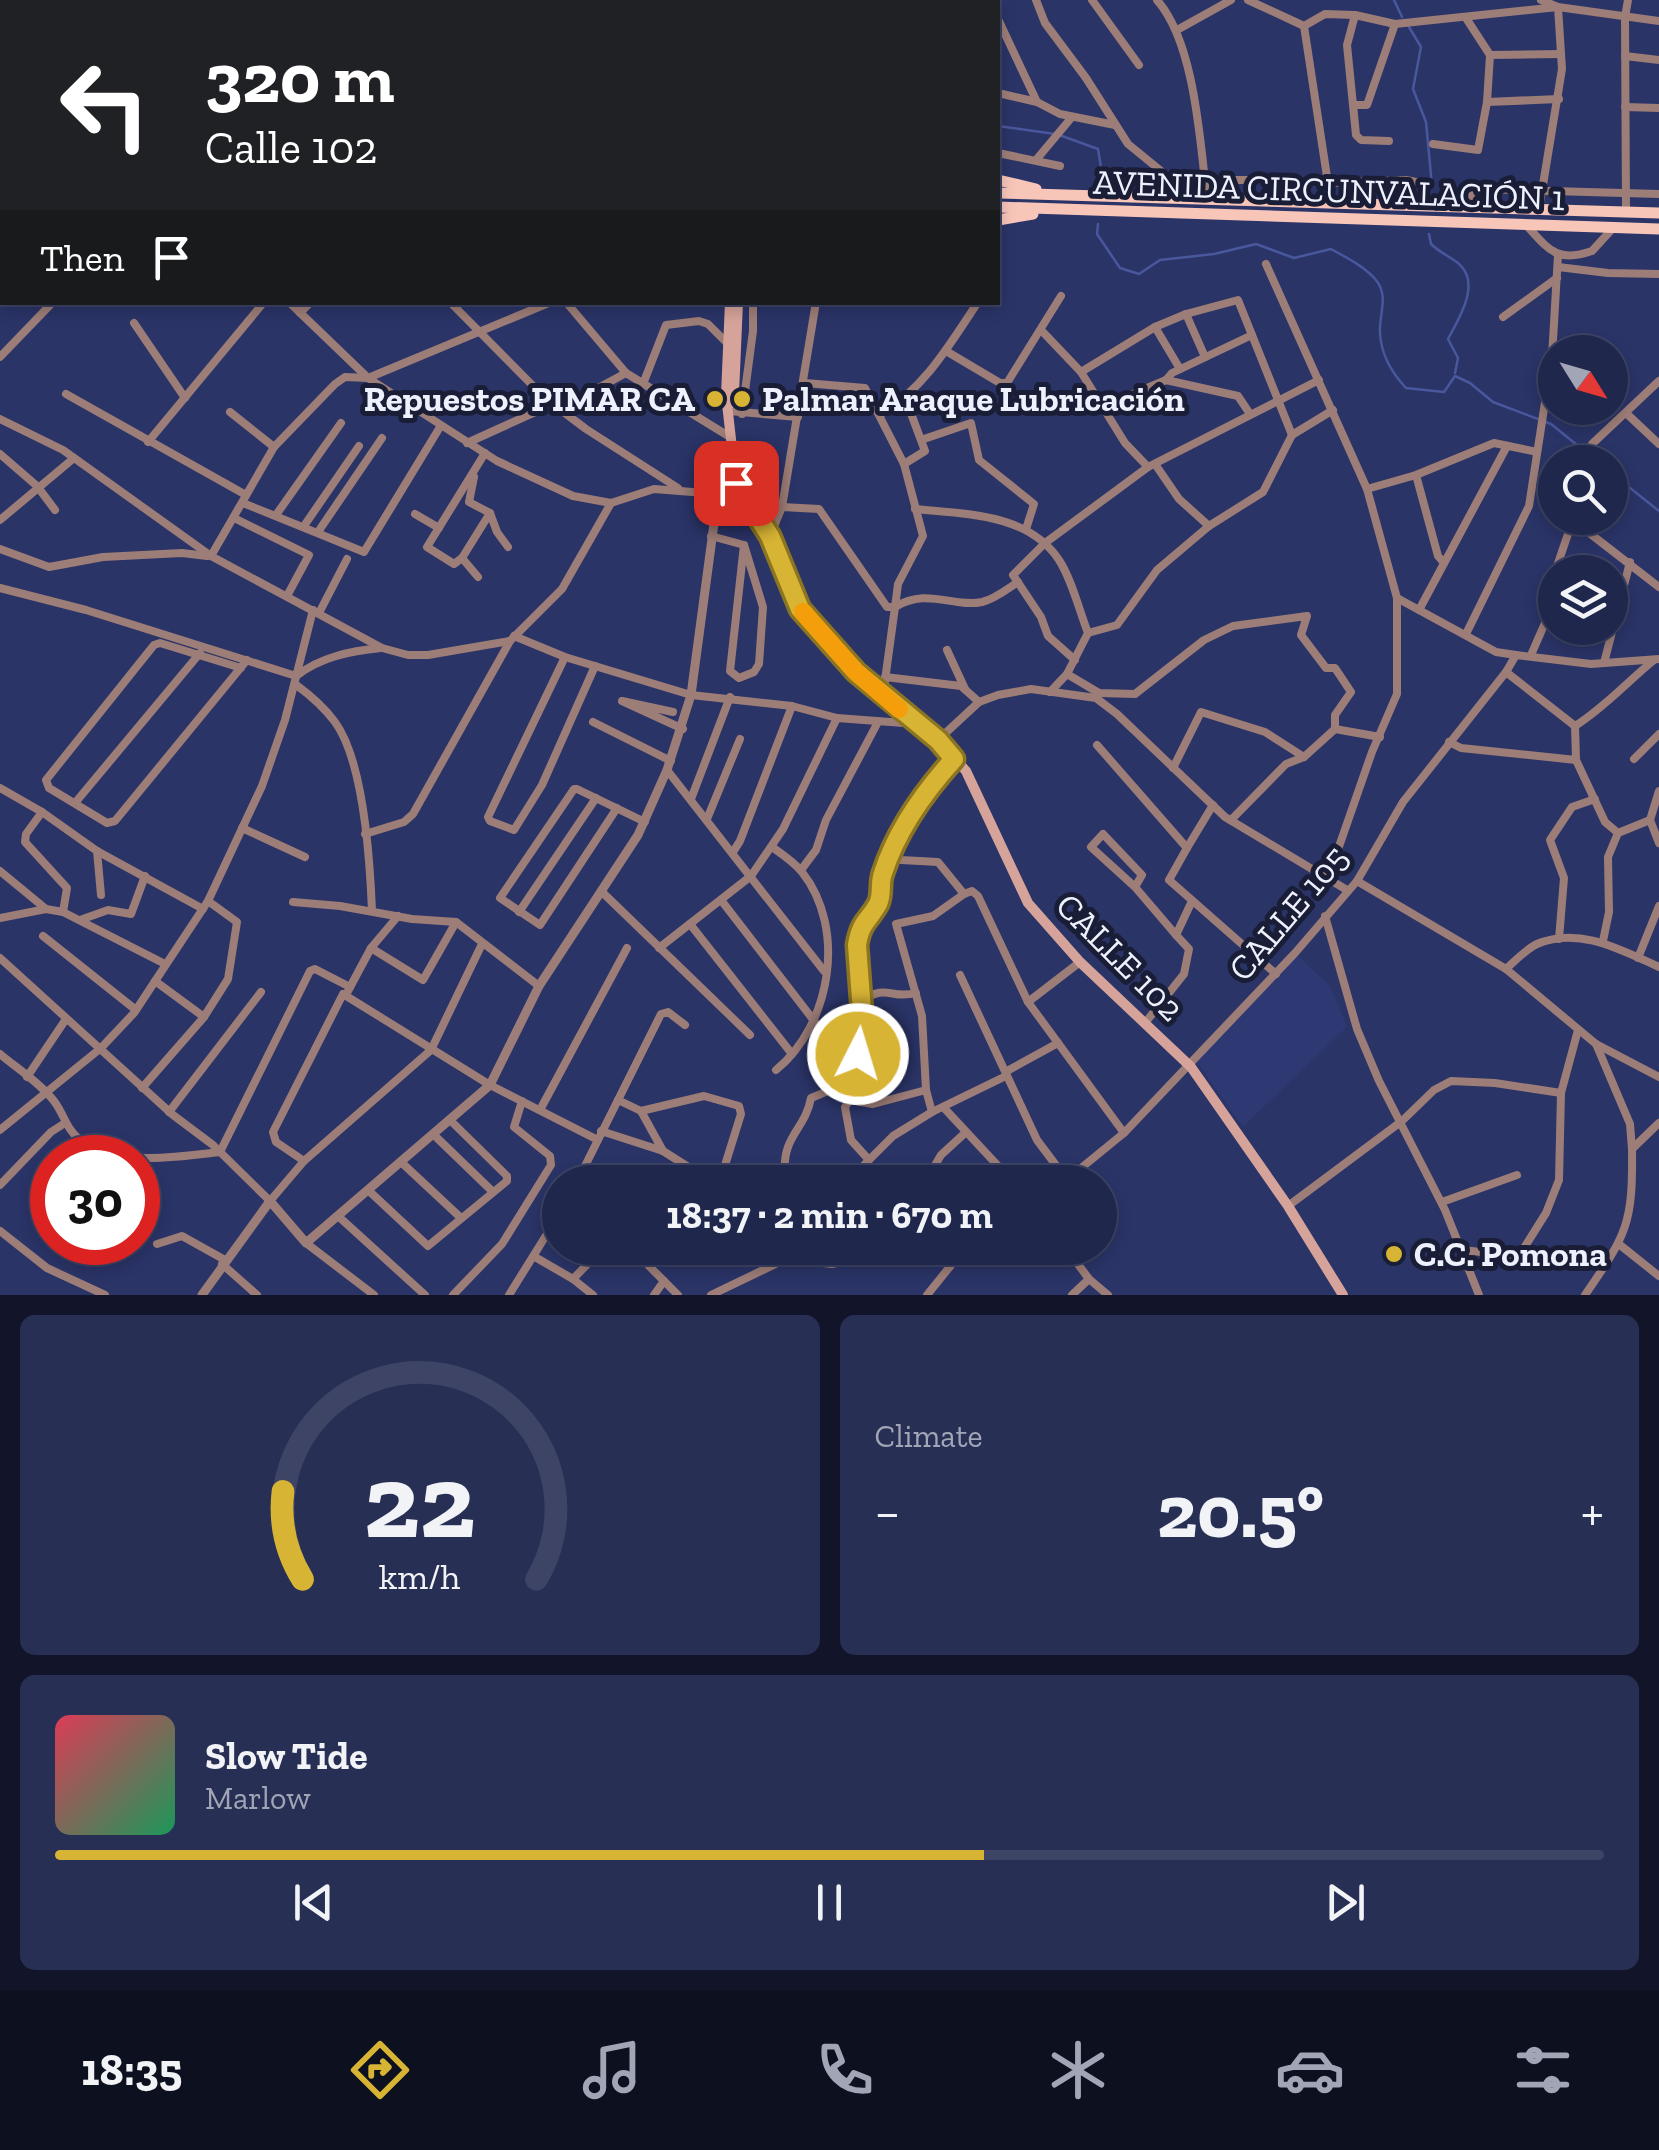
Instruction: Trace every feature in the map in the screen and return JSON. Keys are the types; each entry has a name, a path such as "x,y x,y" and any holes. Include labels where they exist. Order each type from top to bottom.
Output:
{"main road":[{"path":"1000,181 1065,202"},
{"name":"AVENIDA CIRCUNVALACIÓN 1","path":"1000,193 1065,202 1659,228"},
{"name":"AVENIDA CIRCUNVALACIÓN 1","path":"1000,207 1201,199 1659,213"},
{"path":"1000,219 1065,202"},
{"name":"CALLE 102","path":"734,305 726,395 736,483 770,536 800,609 856,672 938,740 966,771 1028,903 1080,962 1191,1067 1288,1206 1343,1295"},
{"name":"CALLE 102","path":"729,408 734,394 734,305"}],"street":[{"path":"1036,0 1045,23 1128,144 1201,199 1205,180 1184,48 1177,30 1156,0"},
{"path":"1092,0 1139,65"},
{"path":"1177,30 1230,0"},
{"path":"1248,0 1304,26"},
{"path":"1541,0 1558,7"},
{"path":"1626,212 1628,0"},
{"path":"1304,26 1325,14 1354,14 1395,24 1558,7 1659,22"},
{"path":"1540,209 1559,98 1558,7"},
{"path":"1354,14 1346,45 1356,135 1361,140 1389,141"},
{"path":"1432,144 1478,150 1490,56 1466,18"},
{"path":"1000,23 1037,102"},
{"path":"1354,106 1366,105 1395,24"},
{"path":"1304,26 1332,203"},
{"path":"1490,56 1561,54"},
{"path":"1625,56 1659,60"},
{"path":"1000,93 1072,117 1115,125"},
{"path":"1486,102 1559,98"},
{"path":"1625,107 1659,108"},
{"path":"1036,160 1072,117"},
{"path":"1000,153 1060,166"},
{"path":"1205,180 1272,180"},
{"path":"1328,183 1420,183"},
{"path":"1455,206 1483,189 1659,194"},
{"path":"1525,224 1558,255 1592,251 1614,227"},
{"path":"1466,634 1526,514 1552,357 1558,255"},
{"path":"1266,264 1367,489 1397,598 1399,683 1328,878"},
{"path":"1558,266 1608,273 1659,274"},
{"path":"1503,317 1556,278"},
{"path":"946,351 1000,383 1007,383 1060,296"},
{"path":"1081,372 1155,327 1238,300 1292,435"},
{"path":"0,357 50,305"},
{"path":"148,442 262,305"},
{"path":"293,305 368,378 440,427 484,454 574,496 612,503 654,489 718,494 736,483"},
{"path":"300,313 309,305"},
{"path":"453,305 556,407 681,490"},
{"path":"212,556 274,447 335,384 345,377 368,378 544,305"},
{"path":"568,305 626,374 730,438"},
{"path":"742,414 754,331 753,305"},
{"path":"770,536 782,507 816,305"},
{"path":"881,414 906,400 946,351 976,305"},
{"path":"1186,314 1205,358"},
{"path":"643,384 666,326 700,321 728,344"},
{"path":"134,323 184,398"},
{"path":"1155,327 1180,369"},
{"path":"1041,330 1081,372 1125,443 1209,526"},
{"path":"1102,407 1252,336"},
{"path":"467,443 626,374"},
{"path":"1166,380 1238,396 1250,414"},
{"path":"1075,660 1048,636 1041,616 1013,575 1045,544 1152,466 1319,380"},
{"path":"805,383 863,387 881,414 904,464 923,536 898,584 883,695"},
{"path":"1628,410 1655,384 1659,395"},
{"path":"66,394 244,499 358,552 365,551 440,427"},
{"path":"904,464 925,452 906,400"},
{"path":"729,408 742,414 798,417"},
{"path":"1050,692 1068,674 1088,633 1121,622 1157,570 1209,526 1267,488 1292,435 1333,410"},
{"path":"230,412 274,447"},
{"path":"1628,414 1659,444"},
{"path":"0,419 74,458 212,556 382,648 428,655 512,638 692,695 792,706 838,718 917,724"},
{"path":"276,515 340,423"},
{"path":"921,440 972,423 980,460 1034,504 1026,529"},
{"path":"1592,444 1612,425"},
{"path":"318,532 382,438"},
{"path":"1367,489 1416,475 1494,442 1536,452"},
{"path":"304,526 360,446"},
{"path":"1419,610 1507,446"},
{"path":"0,454 37,486 55,510"},
{"path":"484,454 427,550 454,564 490,514"},
{"path":"0,520 74,458"},
{"path":"473,472 469,502 490,514 508,547"},
{"path":"1416,475 1438,556 1444,563"},
{"path":"306,1243 490,1085 539,986 644,822 683,729 692,695 718,494"},
{"path":"365,834 404,822 413,814 512,638 562,588 612,503"},
{"path":"782,507 819,509 887,608 895,608 906,600 941,598 977,603 1018,582"},
{"path":"915,508 997,519 1026,529 1060,562 1088,633"},
{"path":"415,514 439,528"},
{"path":"234,518 309,555 287,596"},
{"name":"CALLE 105","path":"1561,555 1569,532 1577,524 1620,555"},
{"path":"712,536 744,545"},
{"path":"744,545 762,607 759,664 754,672 739,678 730,672 744,545"},
{"path":"0,548 49,567 103,557 212,556"},
{"path":"462,558 478,578"},
{"path":"0,1130 101,1048 136,1010 205,905 262,786 316,611 347,560"},
{"path":"1604,663 1630,562 1659,587"},
{"path":"0,588 86,610 296,680 336,723 352,754 372,911"},
{"path":"1397,598 1496,652 1604,663 1657,659"},
{"path":"938,740 979,702 1031,689 1135,694 1204,640 1233,626 1308,616 1302,635 1326,668 1336,668 1351,692 1335,715 1335,729 1304,757 1286,764 1232,820"},
{"name":"CALLE 105","path":"1085,1165 1191,1067 1357,881 1403,802 1538,633"},
{"path":"154,645 244,664 115,822 107,823 49,788 46,780 154,645"},
{"path":"296,680 308,666 334,656 382,648"},
{"path":"947,650 965,689 979,702"},
{"path":"75,803 200,653"},
{"path":"566,657 488,817 490,822 509,830 514,830 542,785 596,666"},
{"path":"1575,726 1597,712 1657,659"},
{"path":"1506,672 1575,726"},
{"path":"1068,674 1097,695 1212,805 1346,890"},
{"path":"885,677 965,689"},
{"path":"691,799 730,698"},
{"path":"672,712 622,700 683,729"},
{"path":"732,852 740,842 792,706"},
{"path":"1173,768 1201,712 1265,732 1304,757"},
{"path":"659,948 752,876 772,847 838,718"},
{"path":"593,722 669,765 691,799 826,972"},
{"path":"800,870 816,850 826,820 878,722"},
{"path":"1575,726 1576,760 1605,822 1618,832"},
{"path":"1335,729 1380,738"},
{"path":"1634,759 1659,734"},
{"path":"707,819 740,739"},
{"path":"1448,742 1461,748 1576,760"},
{"path":"1097,746 1187,848"},
{"path":"784,1165 783,1152 809,1109 811,1098 840,1086 858,1054 862,1036 857,945 860,930 877,905 883,872 916,804 954,759"},
{"path":"0,788 97,851 236,920 228,980 204,1017 142,1088"},
{"path":"616,808 540,925 500,898 574,789 596,798 616,808 644,822"},
{"path":"1659,791 1650,820 1659,843"},
{"path":"520,912 596,798"},
{"path":"1559,938 1564,878 1550,840 1572,808 1594,799"},
{"path":"1212,805 1169,880 1276,974"},
{"path":"42,812 26,834 26,842 67,888 64,912"},
{"path":"1603,942 1610,912 1608,857 1618,832 1650,820"},
{"path":"242,828 304,857"},
{"path":"1134,886 1142,875 1104,834 1090,847 1134,886 1189,950 1184,974 1145,1022"},
{"path":"772,847 800,870 815,892 825,919 826,972 815,1022 776,1070"},
{"path":"97,851 101,895"},
{"path":"892,854 902,860 938,862 964,894"},
{"path":"0,871 46,909"},
{"path":"79,920 108,910 132,914 145,876"},
{"path":"1357,881 1506,970 1596,1044 1659,1077"},
{"path":"600,891 750,1035"},
{"path":"932,1112 926,1090 922,1016 896,924 933,916 972,892 978,896 1028,1002 1124,1133"},
{"path":"721,900 815,1022"},
{"path":"1176,935 1192,901"},
{"path":"293,902 456,922 539,986"},
{"path":"1638,958 1659,906"},
{"path":"0,918 46,909 64,912 166,964"},
{"path":"304,1161 276,1142 273,1132 340,997 348,991 371,948 398,916"},
{"path":"1325,916 1357,1029 1379,1081 1442,1202 1479,1295"},
{"path":"371,948 423,980 456,922"},
{"path":"690,924 792,1054"},
{"path":"43,936 136,1010"},
{"path":"1506,970 1534,944 1559,938 1603,942 1659,967"},
{"path":"202,1295 304,1161 431,1050 482,944"},
{"path":"540,1110 626,948"},
{"path":"0,958 142,1088 220,1152 306,1243 367,1293"},
{"path":"1028,1002 1080,962"},
{"path":"220,1152 310,971 315,969 431,1050 490,1085 598,1135 663,1151 687,1165"},
{"path":"960,975 1037,1140 1055,1165"},
{"path":"155,980 204,1017"},
{"path":"861,1001 882,990 905,996 916,992"},
{"path":"170,1112 262,992"},
{"path":"587,1165 598,1135 660,1014 668,1012 686,1025"},
{"path":"28,1077 66,1019"},
{"path":"1462,1250 1518,1256 1546,1213 1559,1180 1561,1093 1578,1030"},
{"path":"864,1165 893,1136 1058,1043"},
{"path":"1585,1295 1620,1245 1632,1192 1630,1124 1596,1044"},
{"path":"0,1054 46,1092 64,1123 80,1140 105,1152 161,1158 220,1152"},
{"path":"1288,1206 1402,1121 1434,1090 1451,1081 1561,1093"},
{"path":"840,1086 850,1100 873,1104 926,1090"},
{"path":"641,1112 704,1096 739,1106 741,1114 721,1165"},
{"path":"618,1100 641,1112 663,1151"},
{"path":"850,1100 845,1107 851,1140 869,1160"},
{"path":"453,1295 502,1244 551,1165 550,1156 514,1127 522,1101"},
{"path":"945,1109 997,1165"},
{"path":"368,1190 427,1246 507,1180 450,1120"},
{"path":"0,1185 64,1123"},
{"path":"1632,1149 1659,1123"},
{"path":"935,1165 966,1133"},
{"path":"433,1134 492,1191"},
{"path":"401,1162 461,1218"},
{"path":"1442,1202 1516,1175"},
{"path":"338,1216 425,1295"},
{"path":"0,1231 47,1268 105,1295"},
{"path":"160,1243 182,1236 224,1262 256,1295"},
{"path":"509,1295 542,1245"},
{"path":"1620,1245 1659,1276"},
{"path":"535,1257 593,1295"},
{"path":"573,1279 587,1265"},
{"path":"650,1265 678,1295"},
{"path":"710,1295 773,1265"},
{"path":"928,1295 952,1265"},
{"path":"1079,1265 1108,1295"},
{"path":"1072,1295 1089,1279"},
{"path":"654,1295 664,1281"}],"shaded area":[{"path":"1293,951 1331,987 1347,1027 1243,1127 1197,1062"}],"waterway":[{"path":"1394,0 1402,17"},
{"path":"1409,27 1421,47 1413,89 1426,122 1432,186"},
{"path":"1000,126 1055,134"},
{"path":"1062,136 1098,149 1104,186"},
{"path":"1098,224 1097,234 1120,268 1139,274 1160,260 1256,244 1294,258 1331,249 1366,271 1380,286 1382,349 1406,388 1444,392 1455,376 1493,402 1551,424 1577,445"},
{"path":"1429,234 1431,244 1458,263 1468,280 1466,301 1448,339 1458,358 1455,373"},
{"path":"1628,486 1659,511"}],"slow traffic":[{"path":"803,612 856,672 899,709"}],"place":[{"name":"Repuestos PIMAR CA","path":"715,399"},
{"name":"Palmar Araque Lubricación","path":"742,399"},
{"name":"C.C. Pomona","path":"1394,1254"}],"route":[{"path":"736,483 770,536 800,609 856,672 938,740 954,759 916,804 883,872 877,905 860,930 857,945 862,1036 858,1054"}]}
